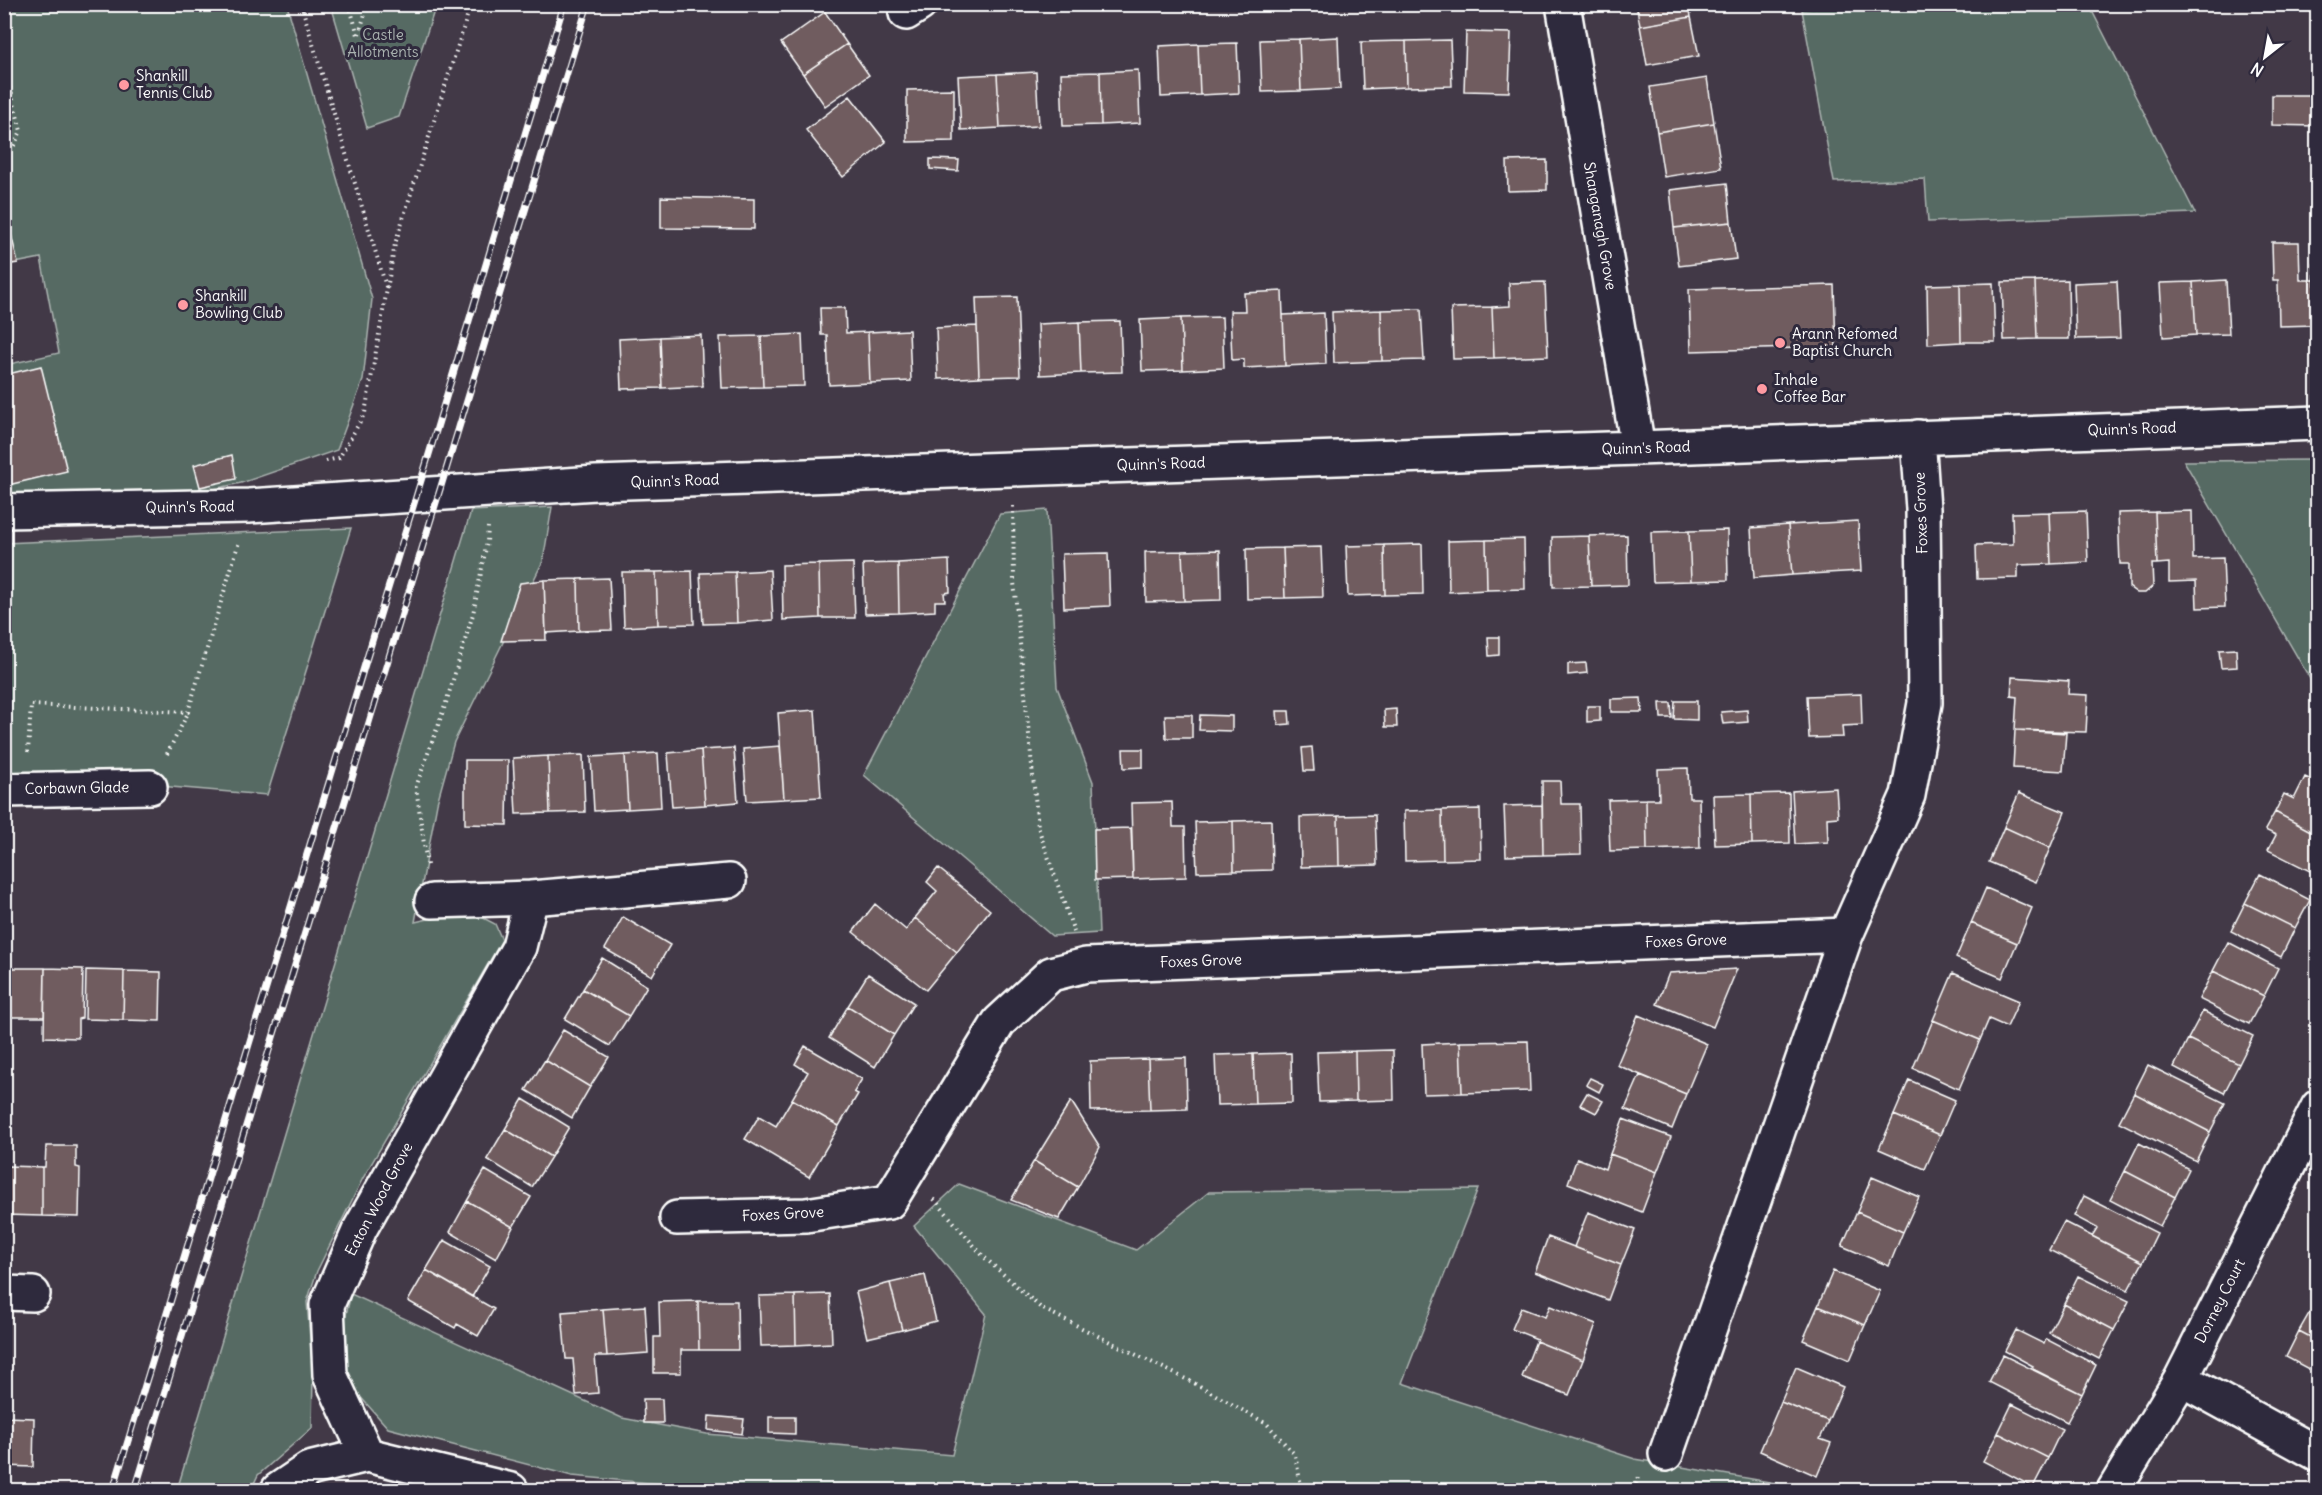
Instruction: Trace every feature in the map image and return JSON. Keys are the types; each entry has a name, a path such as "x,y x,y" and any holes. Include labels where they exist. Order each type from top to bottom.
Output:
{"street":[{"name":"Shanganagh Grove","path":"1563,4 1638,448"},
{"name":"Quinn's Road","path":"4,511 249,506 596,483 2318,423"},
{"name":"Foxes Grove","path":"1666,1454 1846,935 1908,795 1924,703 1923,509 1918,437"},
{"name":"Corbawn Glade","path":"15,790 150,787"},
{"path":"432,901 531,898 729,881"},
{"name":"Eaton Wood Grove","path":"367,1455 330,1375 327,1305 360,1229 519,947 531,898"},
{"name":"Foxes Grove","path":"677,1218 806,1215 889,1202 999,1022 1051,974 1086,965 1846,935"},
{"name":"Dorney Court","path":"2114,1491 2181,1379 2318,1107"},
{"path":"2181,1379 2318,1454"},
{"path":"278,1491 309,1469 367,1455 511,1491"}],"path":[{"path":"301,4 387,291"},
{"path":"348,4 358,35 368,4"},
{"path":"316,464 339,459 365,413 395,244 471,4"},
{"path":"4,64 21,131 13,148 4,150"},
{"path":"1012,469 1014,582 1038,827 1086,965"},
{"path":"432,901 416,787 447,703 473,614 487,542 490,491"},
{"path":"150,787 188,712 249,506"},
{"path":"15,790 31,705 188,712"},
{"path":"909,1170 984,1257 1041,1308 1198,1385 1266,1424 1295,1455 1302,1491"}],"green space":[{"path":"1836,4 2089,5 2195,213 1928,222 1925,179 1834,182 1802,10"},
{"path":"4,5 287,5 372,299 363,380 337,450 241,483 186,495 5,497 5,365 59,353 41,258 5,265"},
{"name":"Castle Allotments","path":"331,5 436,5 399,117 367,128"},
{"path":"2318,460 2317,691 2184,461"},
{"path":"552,507 543,561 454,742 437,803 415,922 468,910 495,924 502,940 363,1178 317,1271 307,1302 313,1374 312,1428 258,1475 251,1490 177,1490 471,511"},
{"path":"1047,510 1057,687 1093,782 1099,933 1052,936 864,775 1000,514"},
{"path":"351,528 267,795 5,773 4,543"},
{"path":"959,1184 1136,1250 1209,1192 1478,1189 1402,1383 1635,1459 1816,1490 726,1490 572,1476 388,1428 349,1384 343,1327 351,1294 622,1418 707,1434 952,1455 986,1314 914,1226"}],"building":[{"path":"1636,4 1689,4 1691,17 1640,26"},
{"path":"825,12 847,44 803,74 781,43"},
{"path":"1691,17 1699,56 1647,65 1640,26"},
{"path":"1466,32 1511,33 1509,92 1464,91"},
{"path":"1338,37 1340,89 1301,91 1299,39"},
{"path":"1299,39 1301,91 1262,92 1260,40"},
{"path":"1450,40 1452,86 1407,87 1406,41"},
{"path":"1406,41 1407,87 1363,89 1361,42"},
{"path":"1237,43 1239,93 1200,95 1198,44"},
{"path":"847,44 869,75 825,106 803,74"},
{"path":"1198,44 1200,95 1161,97 1159,46"},
{"path":"1138,70 1140,123 1101,125 1100,72"},
{"path":"1036,72 1039,126 1000,128 997,74"},
{"path":"1100,72 1101,125 1063,126 1061,73"},
{"path":"997,74 1000,128 961,130 958,76"},
{"path":"1707,78 1714,123 1657,132 1650,87"},
{"path":"954,89 954,141 907,142 907,90"},
{"path":"2272,95 2318,95 2318,126 2272,125"},
{"path":"850,96 886,142 843,177 806,130"},
{"path":"1714,123 1721,168 1664,177 1657,132"},
{"path":"930,159 959,160 958,171 930,169"},
{"path":"1547,160 1547,190 1508,191 1507,161"},
{"path":"1727,183 1731,222 1674,228 1670,190"},
{"path":"661,197 754,199 754,229 661,228"},
{"path":"4,205 18,263 4,265"},
{"path":"1731,222 1736,259 1679,266 1674,228"},
{"path":"2272,242 2299,242 2300,280 2315,280 2316,325 2279,326 2278,280 2273,280"},
{"path":"2318,256 2318,325 2316,325 2314,257"},
{"path":"2068,280 2069,339 2037,339 2035,281"},
{"path":"2226,280 2229,334 2196,335 2193,282"},
{"path":"2035,281 2037,339 2004,340 2002,282"},
{"path":"2117,281 2120,338 2076,339 2074,283"},
{"path":"1545,282 1548,356 1494,358 1492,307 1510,306 1509,283"},
{"path":"2193,282 2196,335 2163,337 2160,283"},
{"path":"1993,283 1995,342 1961,342 1960,284"},
{"path":"1960,284 1961,342 1928,344 1927,285"},
{"path":"1834,285 1836,347 1691,351 1689,289"},
{"path":"1282,291 1285,366 1244,368 1244,359 1232,360 1230,311 1245,311 1244,293"},
{"path":"1017,297 1020,376 979,377 976,298"},
{"path":"1492,307 1494,358 1453,359 1451,308"},
{"path":"820,308 845,308 846,333 868,332 870,383 829,385 827,335 821,335"},
{"path":"1421,309 1424,360 1382,361 1381,310"},
{"path":"1381,310 1382,361 1334,363 1332,312"},
{"path":"1324,313 1326,364 1285,366 1283,315"},
{"path":"1222,317 1224,368 1183,370 1181,318"},
{"path":"1181,318 1183,370 1142,371 1140,320"},
{"path":"1120,321 1122,372 1081,373 1079,322"},
{"path":"1079,322 1081,373 1040,375 1038,324"},
{"path":"977,326 979,377 938,379 936,328"},
{"path":"909,330 911,381 870,383 868,332"},
{"path":"802,334 804,386 763,387 761,336"},
{"path":"701,335 703,386 662,388 660,337"},
{"path":"761,336 763,387 722,388 720,337"},
{"path":"660,337 662,388 621,389 619,339"},
{"path":"41,366 67,471 4,486 4,375"},
{"path":"232,455 236,479 200,487 194,465"},
{"path":"2086,511 2088,562 2051,564 2049,512"},
{"path":"2192,511 2193,559 2223,558 2225,607 2197,608 2196,581 2169,582 2169,563 2157,564 2155,512"},
{"path":"2049,512 2051,564 2018,565 2018,578 1977,579 1976,545 2013,544 2012,513"},
{"path":"2155,512 2157,564 2152,564 2153,586 2145,593 2137,593 2129,587 2129,564 2120,564 2118,513"},
{"path":"1858,521 1861,571 1792,575 1788,525"},
{"path":"1788,525 1792,575 1754,578 1751,528"},
{"path":"1727,530 1728,580 1691,581 1689,531"},
{"path":"1689,531 1691,581 1653,582 1651,532"},
{"path":"1627,535 1628,585 1591,586 1589,536"},
{"path":"1589,536 1591,586 1553,587 1552,537"},
{"path":"1524,539 1525,589 1487,590 1486,540"},
{"path":"1486,540 1487,590 1449,592 1448,541"},
{"path":"1422,544 1423,594 1385,595 1384,545"},
{"path":"1384,545 1385,595 1348,596 1346,546"},
{"path":"1321,547 1323,597 1285,598 1283,548"},
{"path":"1283,548 1285,598 1247,599 1246,549"},
{"path":"1220,550 1221,600 1184,601 1182,551"},
{"path":"1182,551 1184,601 1146,602 1145,552"},
{"path":"1108,553 1110,606 1064,608 1062,554"},
{"path":"949,560 950,592 944,593 945,601 935,601 935,611 899,613 898,563"},
{"path":"853,563 855,618 820,618 819,564"},
{"path":"898,563 899,613 865,614 863,564"},
{"path":"819,564 820,618 783,620 782,565"},
{"path":"770,570 773,620 737,623 735,572"},
{"path":"692,571 694,624 658,625 656,572"},
{"path":"622,572 656,572 658,625 624,627"},
{"path":"735,572 737,623 703,624 700,573"},
{"path":"609,578 612,630 579,631 578,579"},
{"path":"578,579 579,631 546,633 544,580"},
{"path":"544,580 546,640 501,641 520,583"},
{"path":"1488,637 1499,637 1499,655 1489,656"},
{"path":"2236,649 2237,667 2221,668 2219,650"},
{"path":"1586,663 1587,673 1568,675 1568,664"},
{"path":"2012,677 2069,681 2068,694 2088,695 2086,732 2015,730 2017,697 2011,696"},
{"path":"1861,694 1862,725 1842,726 1843,737 1809,738 1807,696"},
{"path":"1641,698 1642,712 1611,712 1611,699"},
{"path":"1675,701 1697,701 1697,720 1674,719"},
{"path":"1660,703 1671,703 1672,718 1661,718"},
{"path":"1587,706 1600,706 1600,721 1587,722"},
{"path":"1396,709 1397,727 1385,727 1384,710"},
{"path":"815,710 821,797 784,799 778,713"},
{"path":"1747,710 1748,722 1723,724 1721,712"},
{"path":"1277,711 1289,711 1290,724 1278,725"},
{"path":"1165,715 1192,715 1192,738 1166,738"},
{"path":"1200,715 1232,716 1232,731 1199,730"},
{"path":"2015,730 2066,733 2063,771 2013,768"},
{"path":"780,746 784,799 747,801 743,749"},
{"path":"1312,747 1314,771 1304,771 1302,748"},
{"path":"734,748 738,802 705,805 701,750"},
{"path":"1123,749 1143,749 1143,767 1124,768"},
{"path":"701,750 705,805 672,807 668,753"},
{"path":"658,753 661,807 628,809 625,755"},
{"path":"583,755 585,812 550,813 548,756"},
{"path":"625,755 628,809 594,811 591,757"},
{"path":"548,756 550,813 516,814 513,758"},
{"path":"465,760 508,760 507,825 465,824"},
{"path":"1688,768 1689,798 1699,798 1700,848 1647,850 1646,799 1659,799 1658,769"},
{"path":"2305,777 2318,783 2318,835 2275,812 2284,794 2294,799"},
{"path":"1542,781 1560,781 1561,804 1580,804 1581,854 1543,855"},
{"path":"1836,788 1838,817 1827,818 1828,842 1795,844 1792,791"},
{"path":"1789,793 1790,843 1752,844 1751,794"},
{"path":"2019,793 2065,812 2050,848 2004,827"},
{"path":"1751,794 1752,844 1715,845 1713,795"},
{"path":"1646,799 1647,850 1610,851 1608,800"},
{"path":"1172,802 1173,827 1185,827 1186,877 1133,879 1131,803"},
{"path":"1542,805 1543,855 1506,856 1504,806"},
{"path":"1480,809 1481,859 1443,860 1442,810"},
{"path":"1442,810 1443,860 1405,861 1404,811"},
{"path":"2275,812 2318,835 2318,861 2312,872 2268,850 2276,835 2265,830"},
{"path":"1375,815 1377,865 1339,866 1338,816"},
{"path":"1338,816 1339,866 1301,867 1300,817"},
{"path":"1271,820 1272,870 1234,871 1233,821"},
{"path":"1233,821 1234,871 1197,872 1195,822"},
{"path":"2004,827 2050,848 2036,882 1989,862"},
{"path":"1131,828 1133,879 1095,880 1094,829"},
{"path":"938,868 990,910 957,952 915,918 937,891 927,882"},
{"path":"2260,874 2310,900 2295,928 2245,903"},
{"path":"1986,888 2032,908 2017,943 1971,923"},
{"path":"2245,903 2295,928 2281,957 2231,931"},
{"path":"875,904 906,930 915,918 957,952 926,990 853,932"},
{"path":"623,917 670,945 652,976 605,949"},
{"path":"1971,923 2017,943 2002,978 1956,958"},
{"path":"2228,942 2278,968 2264,996 2213,971"},
{"path":"602,958 647,986 629,1016 583,989"},
{"path":"8,968 45,968 44,1017 7,1017"},
{"path":"45,968 83,969 82,1018 78,1019 78,1038 44,1037"},
{"path":"1737,969 1713,1027 1657,1004 1669,973"},
{"path":"86,970 124,971 123,1020 85,1019"},
{"path":"124,971 161,972 160,1021 123,1020"},
{"path":"2213,971 2264,996 2249,1024 2199,999"},
{"path":"1953,973 2019,1001 2007,1027 1989,1019 1980,1040 1933,1020"},
{"path":"868,974 914,1003 894,1035 848,1006"},
{"path":"583,989 629,1016 610,1046 565,1019"},
{"path":"848,1006 894,1035 875,1067 829,1038"},
{"path":"2203,1011 2253,1036 2239,1064 2188,1039"},
{"path":"1638,1015 1707,1044 1686,1094 1617,1065"},
{"path":"1933,1020 1980,1040 1959,1089 1913,1068"},
{"path":"563,1030 609,1057 590,1087 545,1060"},
{"path":"2188,1039 2239,1064 2224,1093 2174,1067"},
{"path":"1528,1041 1530,1091 1462,1093 1460,1042"},
{"path":"1460,1042 1462,1093 1424,1094 1422,1044"},
{"path":"805,1046 862,1079 854,1092 858,1094 839,1126 792,1099 808,1072 795,1064"},
{"path":"1393,1050 1394,1100 1356,1101 1355,1051"},
{"path":"1355,1051 1356,1101 1319,1102 1317,1052"},
{"path":"1291,1053 1292,1103 1255,1104 1253,1054"},
{"path":"1253,1054 1255,1104 1217,1105 1215,1055"},
{"path":"1186,1058 1187,1109 1150,1110 1148,1059"},
{"path":"1148,1059 1150,1110 1091,1111 1090,1061"},
{"path":"545,1060 590,1087 572,1118 526,1090"},
{"path":"2148,1065 2225,1103 2210,1132 2134,1093"},
{"path":"1640,1075 1686,1094 1672,1129 1625,1109"},
{"path":"1590,1078 1603,1084 1599,1092 1586,1085"},
{"path":"1909,1080 1955,1100 1940,1135 1894,1115"},
{"path":"1587,1093 1603,1101 1596,1113 1580,1105"},
{"path":"2134,1093 2210,1132 2196,1161 2119,1122"},
{"path":"523,1099 569,1127 551,1157 505,1129"},
{"path":"792,1099 839,1126 809,1177 745,1139 759,1116 776,1126"},
{"path":"1071,1101 1100,1147 1078,1187 1034,1161"},
{"path":"1894,1115 1940,1135 1925,1169 1879,1149"},
{"path":"1623,1119 1671,1137 1657,1172 1610,1154"},
{"path":"505,1129 551,1157 532,1187 487,1159"},
{"path":"2139,1143 2189,1169 2175,1197 2125,1171"},
{"path":"46,1146 76,1146 76,1167 80,1168 79,1217 42,1216 42,1167 45,1167"},
{"path":"1610,1154 1657,1172 1642,1212 1568,1183 1577,1158 1605,1169"},
{"path":"1034,1161 1078,1187 1059,1219 1011,1200"},
{"path":"5,1166 42,1167 42,1216 4,1215"},
{"path":"485,1170 531,1197 513,1227 467,1201"},
{"path":"2125,1171 2175,1197 2160,1226 2110,1200"},
{"path":"1872,1177 1919,1197 1903,1232 1857,1212"},
{"path":"2084,1196 2157,1233 2143,1262 2092,1236 2097,1228 2074,1216"},
{"path":"467,1201 513,1227 496,1259 450,1232"},
{"path":"1588,1212 1635,1230 1621,1265 1574,1247"},
{"path":"1857,1212 1903,1232 1889,1266 1842,1246"},
{"path":"2064,1222 2143,1262 2128,1290 2049,1250"},
{"path":"1548,1237 1621,1265 1608,1300 1535,1272"},
{"path":"444,1240 490,1266 472,1297 426,1270"},
{"path":"426,1270 494,1309 478,1336 457,1324 455,1328 408,1301"},
{"path":"1833,1271 1880,1291 1865,1325 1818,1306"},
{"path":"925,1275 936,1321 902,1330 890,1283"},
{"path":"2078,1276 2129,1301 2114,1330 2064,1304"},
{"path":"890,1283 902,1330 867,1338 856,1292"},
{"path":"830,1294 832,1343 796,1345 795,1295"},
{"path":"795,1295 796,1345 761,1346 759,1296"},
{"path":"698,1301 699,1350 681,1350 681,1373 654,1373 654,1337 660,1337 659,1302"},
{"path":"698,1301 737,1301 738,1350 699,1350"},
{"path":"2064,1304 2114,1330 2099,1359 2049,1333"},
{"path":"2314,1305 2318,1307 2318,1341 2299,1331"},
{"path":"645,1306 648,1353 607,1356 603,1309"},
{"path":"1550,1306 1596,1324 1583,1360 1512,1329 1521,1308 1545,1317"},
{"path":"1818,1306 1865,1325 1850,1360 1803,1340"},
{"path":"603,1309 607,1356 595,1356 598,1393 576,1395 573,1359 566,1359 562,1312"},
{"path":"2016,1330 2044,1344 2046,1339 2096,1365 2082,1394 2031,1368 2033,1366 2005,1351"},
{"path":"2299,1331 2318,1341 2318,1374 2286,1357"},
{"path":"1536,1341 1583,1360 1569,1395 1522,1377"},
{"path":"2003,1355 2082,1394 2067,1422 1989,1382"},
{"path":"1796,1367 1843,1387 1828,1421 1781,1402"},
{"path":"643,1399 662,1399 663,1423 644,1423"},
{"path":"1781,1402 1828,1421 1820,1439 1831,1443 1817,1476 1760,1451"},
{"path":"2012,1404 2062,1429 2048,1458 1998,1433"},
{"path":"709,1416 744,1419 742,1434 708,1430"},
{"path":"4,1417 34,1418 33,1467 4,1466"},
{"path":"769,1417 795,1417 795,1434 769,1433"},
{"path":"1998,1433 2048,1458 2033,1487 1983,1461"}],"railway":[{"path":"113,1490 564,4"},
{"path":"135,1490 588,4"}],"place":[{"name":"Shankill Tennis Club","path":"124,85"},
{"name":"Shankill Bowling Club","path":"183,305"},
{"name":"Arann Refomed Baptist Church","path":"1780,343"},
{"name":"Inhale Coffee Bar","path":"1762,389"}]}
